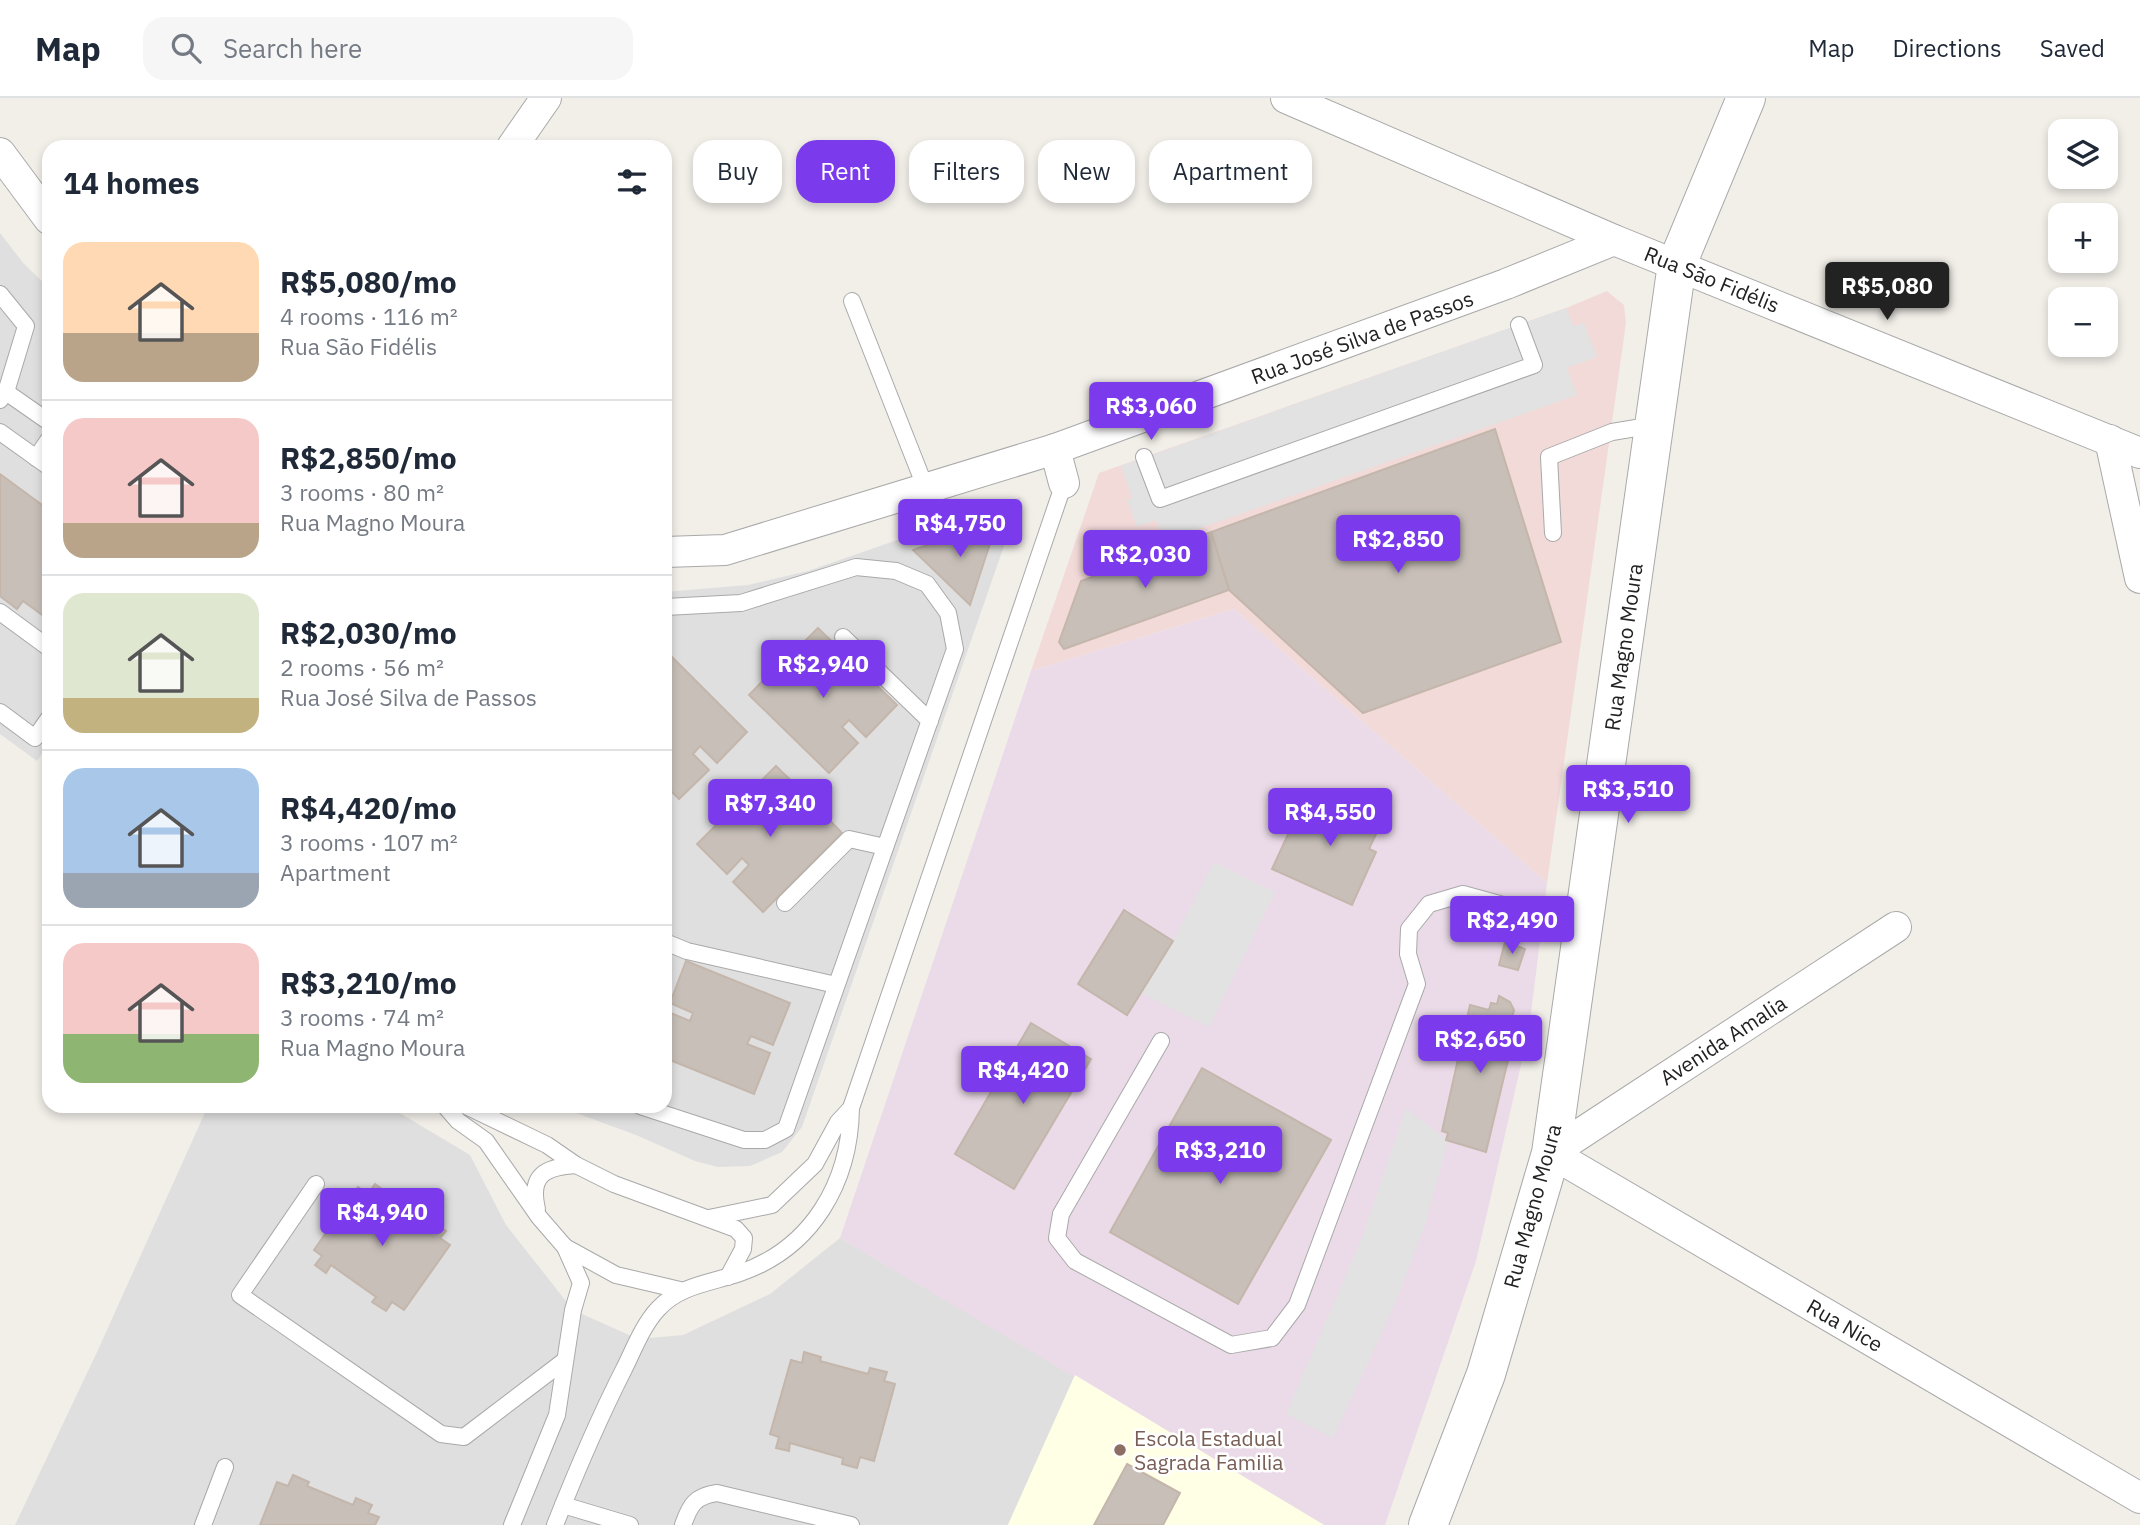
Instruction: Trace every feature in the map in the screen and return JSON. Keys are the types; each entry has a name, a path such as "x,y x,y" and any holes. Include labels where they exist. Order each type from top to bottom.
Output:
{"street":[{"path":"517,140 546,98"},
{"name":"Rua São Fidélis","path":"1286,98 1614,240 2140,453"},
{"name":"Rua Magno Moura","path":"1428,1525 1486,1374 1551,1153 1677,264 1746,98"},
{"path":"0,153 42,210"},
{"name":"Rua José Silva de Passos","path":"672,552 725,550 1055,449 1506,284 1614,240"},
{"path":"2110,440 2140,578"},
{"path":"1055,449 1064,483"},
{"name":"Avenida Amalia","path":"1551,1153 1896,927"},
{"name":"Rua Nice","path":"1551,1153 2140,1498"}],"lane":[{"path":"0,294 26,326 3,396 42,418"},
{"path":"852,301 926,489"},
{"path":"1144,457 1160,499 1534,365 1519,325"},
{"path":"1553,533 1549,457 1612,432 1654,425"},
{"path":"0,432 42,462"},
{"path":"555,1525 594,1428 639,1339 657,1310 680,1290 758,1267 793,1245 827,1206 846,1157 851,1108 1064,483"},
{"path":"661,1113 744,1140 765,1140 786,1129 955,649 948,613 927,584 896,571 856,567 741,603 672,607"},
{"path":"0,612 42,643"},
{"path":"843,637 930,721"},
{"path":"0,712 35,738 42,728"},
{"path":"785,903 849,839 885,847"},
{"path":"1161,1041 1061,1214 1057,1238 1075,1261 1231,1345 1272,1338 1297,1306 1417,984 1408,954 1409,929 1429,904 1462,894 1543,916 1585,917"},
{"path":"672,945 687,951 836,985"},
{"path":"709,1218 746,1213 772,1205 815,1164 838,1122 851,1108"},
{"path":"451,1113 486,1141 539,1217 565,1247 581,1283 573,1310 556,1415 512,1525"},
{"path":"481,1113 547,1145 576,1165 614,1184 736,1229 744,1238 743,1249 728,1277"},
{"path":"539,1217 533,1192 539,1178 552,1166 576,1165"},
{"path":"316,1184 240,1295 441,1434 464,1437 564,1361"},
{"path":"565,1247 616,1275 680,1290"},
{"path":"203,1525 225,1467"},
{"path":"683,1525 689,1506 695,1500 701,1495 716,1493 851,1525"},
{"path":"563,1505 630,1525"}],"shaded area":[{"path":"0,233 24,264 42,281 42,754 37,761 0,734"},
{"path":"1607,291 1624,305 1626,323 1547,883 1234,609 1031,671 1099,473 1566,308"},
{"path":"1566,308 1573,326 1584,323 1597,357 1567,368 1577,395 1164,541 1156,520 1137,527 1127,500 1132,498 1121,466"},
{"path":"1021,497 802,1127 782,1152 750,1166 718,1167 695,1161 576,1113 672,1113 672,591 748,585 808,571"},
{"path":"1234,609 1547,883 1529,1030 1476,1261 1385,1525 1324,1525 840,1238 1031,671"},
{"path":"1214,862 1275,892 1209,1027 1141,993 1173,941"},
{"path":"1406,1108 1448,1141 1425,1225 1394,1306 1333,1438 1286,1414 1363,1235"},
{"path":"205,1113 400,1113 470,1155 506,1225 573,1310 638,1339 683,1335 770,1294 840,1238 1075,1375 1008,1525 15,1525"},
{"name":"Escola Estadual Sagrada Familia","path":"1075,1375 1324,1525 1008,1525"}],"building":[{"path":"1495,429 1561,642 1363,713 1229,590 1211,532"},
{"path":"0,474 42,505 42,615 23,601 17,609 0,596"},
{"path":"997,522 970,605 913,550"},
{"path":"1211,532 1229,590 1064,649 1059,642 1081,581"},
{"path":"818,628 897,705 866,737 849,720 842,727 858,743 829,773 749,695 781,662 799,680 806,673 789,657"},
{"path":"672,657 747,732 717,763 700,746 693,754 709,770 679,799 672,792"},
{"path":"776,766 807,796 790,814 795,820 813,803 842,833 763,912 733,882 749,865 742,858 727,874 697,844"},
{"path":"1320,790 1383,819 1369,849 1376,852 1352,905 1272,869 1296,817 1306,822"},
{"path":"1124,910 1173,941 1127,1015 1078,984"},
{"path":"1505,942 1525,949 1518,970 1499,965"},
{"path":"686,961 790,1003 773,1045 751,1036 747,1044 770,1053 754,1094 672,1061 672,1014 690,1021 693,1013 672,1004"},
{"path":"1499,996 1510,1002 1514,1010 1509,1029 1515,1031 1486,1152 1446,1140 1448,1133 1442,1131 1470,1005 1489,1010 1491,1003 1497,1004"},
{"path":"1031,1023 1091,1059 1014,1189 955,1154"},
{"path":"1202,1068 1331,1140 1238,1304 1110,1232"},
{"path":"375,1184 389,1194 386,1198 427,1227 431,1221 446,1231 440,1238 450,1245 404,1310 392,1302 386,1311 372,1302 376,1297 331,1265 326,1273 315,1265 322,1256 314,1250 358,1187 368,1194"},
{"path":"804,1352 821,1357 820,1361 868,1374 870,1368 887,1372 884,1381 895,1384 874,1461 860,1457 857,1468 842,1464 843,1458 790,1443 789,1451 776,1448 779,1437 770,1434 791,1360 802,1363"},
{"path":"1127,1464 1180,1493 1163,1525 1094,1525"},
{"path":"293,1475 309,1482 307,1486 353,1505 356,1498 372,1505 368,1513 379,1517 375,1525 260,1525 277,1482 288,1486"}],"place":[{"name":"Escola Estadual Sagrada Familia","path":"1120,1450"}]}
